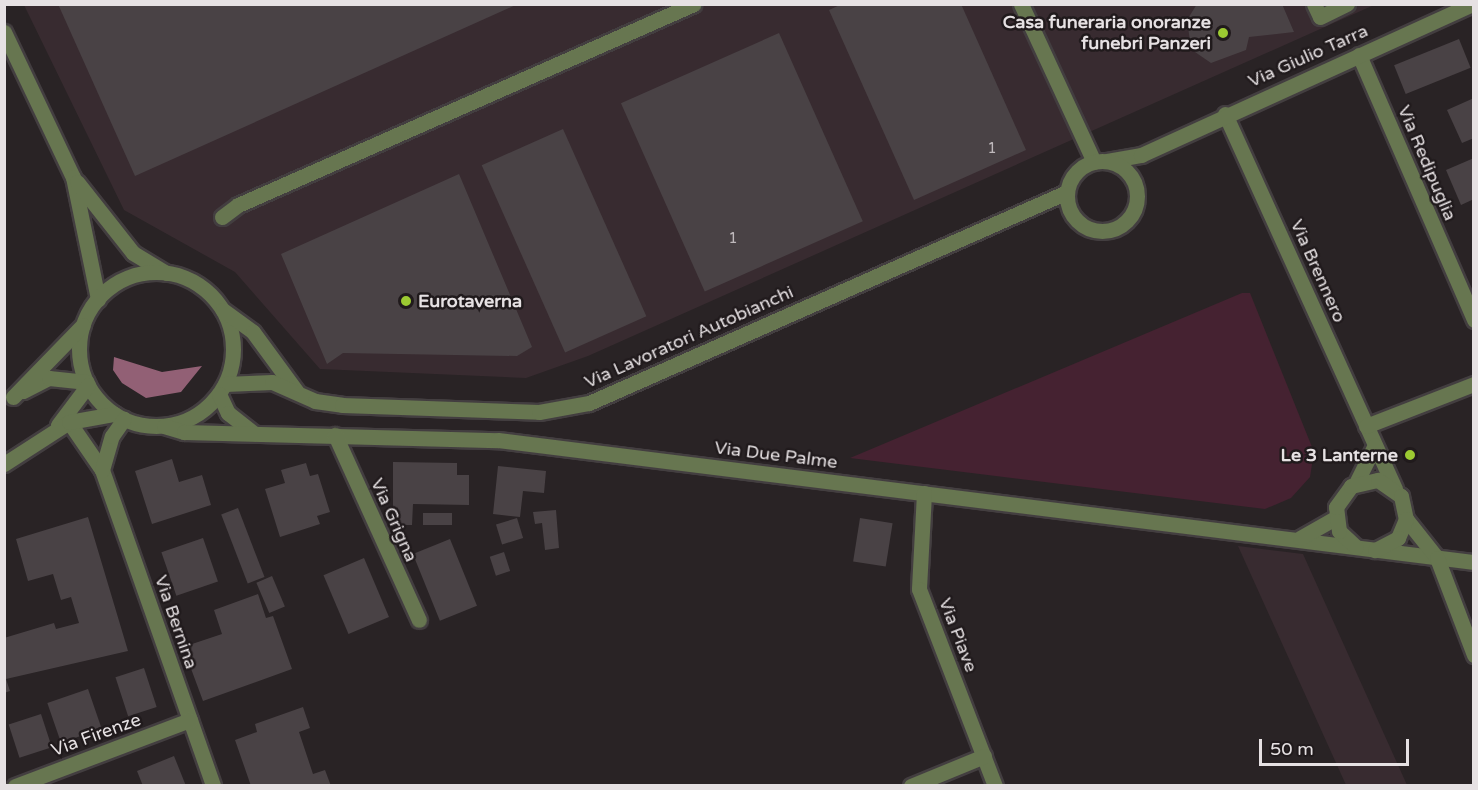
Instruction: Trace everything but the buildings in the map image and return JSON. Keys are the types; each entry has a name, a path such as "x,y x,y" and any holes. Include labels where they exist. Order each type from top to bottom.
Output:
{"street":[{"path":"222,218 238,205 694,4"},
{"path":"1022,4 1101,162 1126,171 1137,191 1124,223 1092,229 1072,214 1043,204"},
{"path":"1314,4 1320,18 1347,4"},
{"name":"Via Giulio Tarra","path":"1225,114 1473,4"},
{"path":"4,32 73,177 133,253 166,273 203,288 223,310 253,332 297,392"},
{"name":"Via Redipuglia","path":"1359,55 1473,320"},
{"path":"1072,214 1067,192 1076,172 1101,162 1141,155 1225,114"},
{"name":"Via Brennero","path":"1225,114 1395,489"},
{"path":"1126,171 1141,155"},
{"path":"73,177 98,299"},
{"name":"Via Lavoratori Autobianchi","path":"222,389 272,382 315,401 364,406 539,412 589,403 1067,192"},
{"path":"9,399 83,325 98,299 123,280 166,273"},
{"path":"223,310 233,346 222,389 228,412 254,433"},
{"path":"83,325 81,364 88,384 119,416"},
{"path":"9,399 49,378 88,384"},
{"path":"54,430 88,384"},
{"path":"1366,426 1473,384"},
{"path":"4,464 69,422 119,416 164,426 198,414 222,389"},
{"path":"102,470 119,416"},
{"name":"Via Bernina","path":"69,422 102,470 213,786"},
{"name":"Via Due Palme","path":"164,426 184,432 498,440 1473,562"},
{"name":"Via Grigna","path":"335,435 418,620"},
{"path":"1375,445 1356,483 1341,495 1335,518 1342,536 1365,550 1393,543 1406,519"},
{"path":"1356,483 1378,480 1395,489 1406,519 1437,558 1473,655"},
{"name":"Via Piave","path":"924,493 919,589 995,786"},
{"name":"Via Due Palme","path":"1292,539 1318,532 1335,518"},
{"name":"Via Firenze","path":"15,786 190,720"},
{"path":"911,786 984,756"}],"shaded area":[{"path":"24,5 1374,5 588,356 526,378 320,369 235,272 124,210"},
{"path":"1242,293 1250,293 1314,452 1310,477 1291,498 1265,509 850,458"},
{"path":"114,357 162,372 202,366 181,392 146,398 122,383 113,370"},
{"path":"1238,546 1303,554 1407,785 1346,785"}],"place":[{"name":"Casa funeraria onoranze funebri Panzeri","path":"1223,33"},
{"name":"Eurotaverna","path":"406,301"},
{"name":"Le 3 Lanterne","path":"1410,455"}]}
